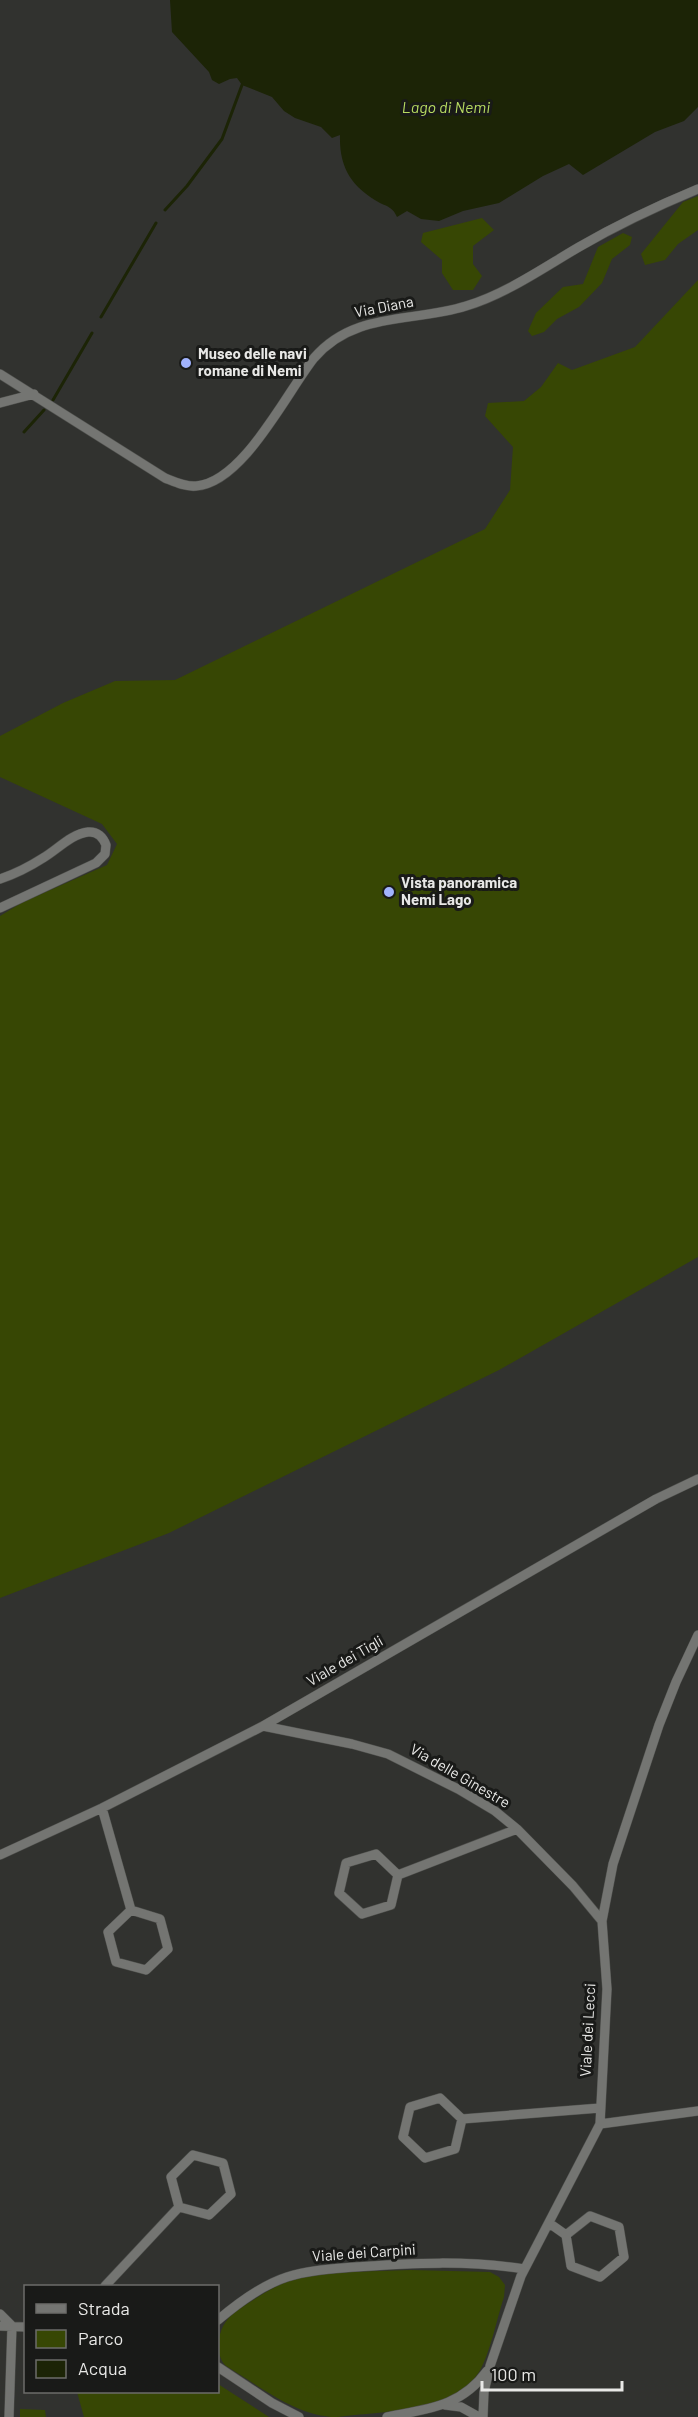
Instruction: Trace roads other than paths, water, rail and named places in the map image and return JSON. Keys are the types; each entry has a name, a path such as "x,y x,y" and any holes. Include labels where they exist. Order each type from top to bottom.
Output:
{"street":[{"name":"Via Diana","path":"0,374 165,478 185,485 207,484 220,476 257,441 314,358 323,348 349,330 366,324 450,310 485,299 602,234 698,189"},
{"path":"0,403 34,394"},
{"path":"0,879 25,869 70,839 85,832 98,834 106,844 105,854 96,863 0,908"},
{"name":"Viale dei Tigli","path":"0,1855 102,1808 263,1726 656,1499 698,1479"},
{"name":"Viale dei Lecci","path":"481,2417 490,2366 524,2269 600,2124 607,1989 602,1921 613,1864 659,1725 698,1635"},
{"name":"Via delle Ginestre","path":"263,1726 361,1746 399,1758 476,1799 501,1815 517,1829 578,1891 602,1921"},
{"path":"102,1808 131,1910"},
{"path":"398,1875 517,1829"},
{"path":"376,1854 398,1875 391,1905 362,1914 339,1893 346,1863 376,1854"},
{"path":"131,1910 160,1919 168,1949 146,1970 116,1962 108,1932 131,1910"},
{"path":"462,2119 455,2150 425,2158 403,2137 410,2107 440,2098 462,2119 600,2108"},
{"path":"600,2124 698,2111"},
{"path":"193,2155 223,2163 231,2194 224,2201 209,2215 179,2207 171,2177 178,2169 193,2155"},
{"path":"106,2285 179,2207"},
{"path":"549,2223 566,2235 571,2266 600,2277 624,2258 619,2227 590,2216 566,2235"},
{"name":"Viale dei Carpini","path":"219,2319 277,2281 318,2270 404,2264 495,2265 524,2269"},
{"path":"0,2314 12,2326 9,2417"},
{"path":"0,2326 24,2326"},
{"path":"387,2417 443,2405 470,2390 490,2366"},
{"path":"219,2368 272,2403 299,2417"},
{"path":"443,2405 461,2407 481,2417"}],"water":[{"name":"Lago di Nemi","path":"170,0 698,0 698,107 684,121 655,132 583,175 569,164 543,176 499,203 463,211 439,221 421,219 407,211 397,217 390,208 370,197 354,183 342,157 340,135 332,138 321,127 295,118 284,111 272,97 242,85 237,78 219,84 212,80 209,72 172,32"}],"waterway":[{"path":"165,210 187,186 222,139 242,85"},
{"path":"101,317 156,223"},
{"path":"53,400 92,333"},
{"path":"24,432 44,410"}],"place":[{"name":"Museo delle navi romane di Nemi","path":"186,363"},
{"name":"Vista panoramica Nemi Lago","path":"389,892"}]}
